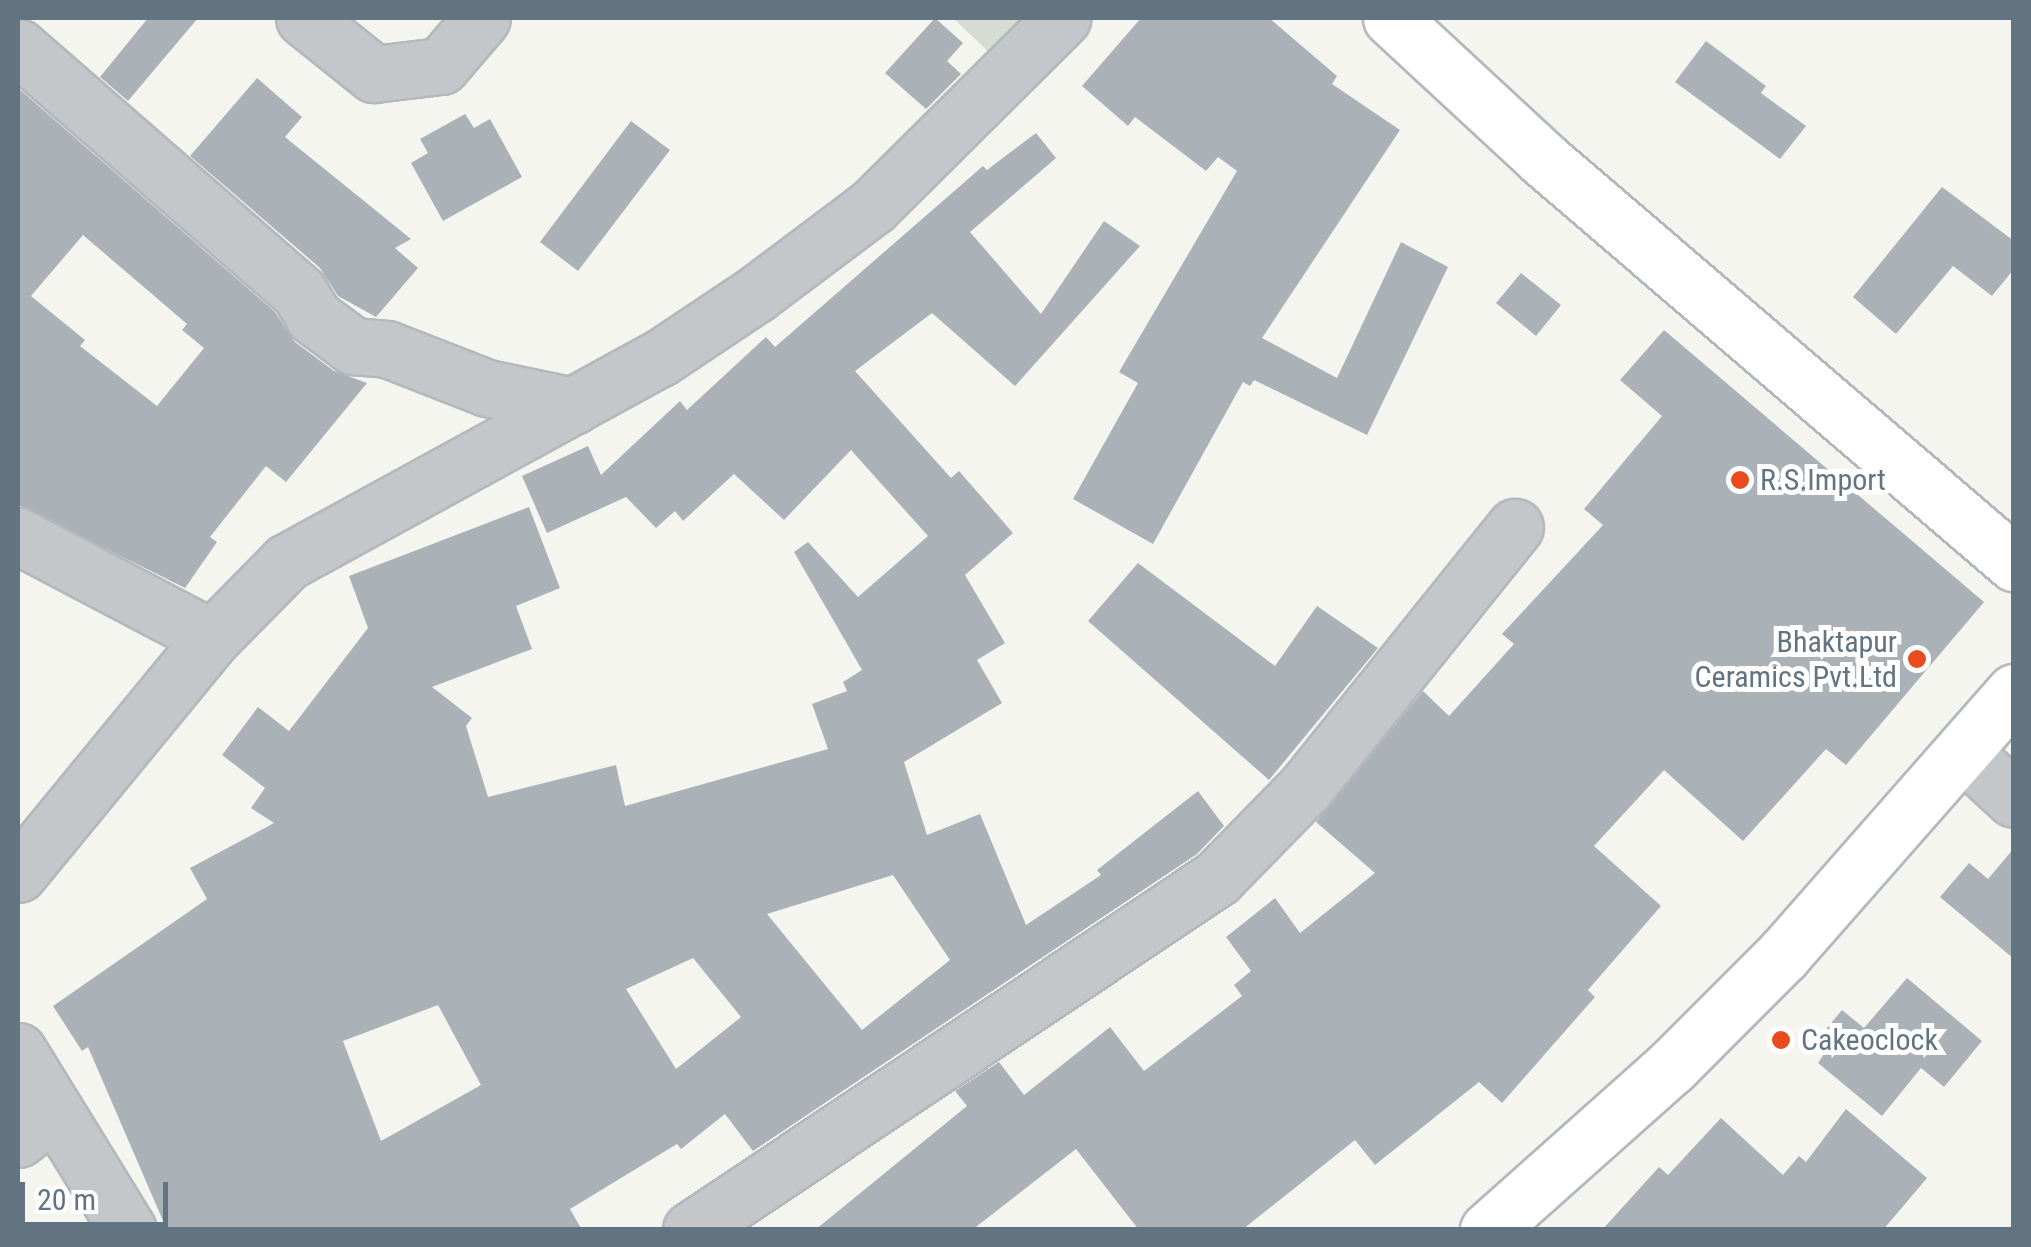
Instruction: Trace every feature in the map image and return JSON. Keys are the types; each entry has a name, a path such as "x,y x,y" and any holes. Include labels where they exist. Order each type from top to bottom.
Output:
{"main road":[{"path":"1390,18 1542,159 2014,563"},
{"path":"1488,1230 1672,1066 1783,955 2014,692"}],"street":[{"path":"304,18 374,74 442,66 482,18"},
{"path":"18,874 212,638 287,562 327,534 395,508 692,337 873,206 1062,18"},
{"path":"18,46 274,269 314,317 353,346 386,349 487,388 573,406"},
{"path":"691,1230 1218,878 1305,788 1515,527"},
{"path":"18,536 212,638"},
{"path":"1963,752 2014,799"},
{"path":"18,1051 36,1126 128,1230"}],"shaded area":[{"path":"953,18 1035,18 995,58"}],"building":[{"path":"148,18 198,18 128,101 100,77"},
{"path":"935,18 963,43 947,61 961,74 926,109 885,73"},
{"path":"1141,18 1269,18 1337,76 1332,84 1400,130 1262,338 1337,378 1401,242 1448,267 1367,435 1254,380 1250,386 1243,382 1153,544 1073,499 1138,383 1119,372 1237,171 1218,157 1206,171 1135,117 1128,126 1082,86"},
{"path":"1706,41 1766,86 1761,93 1806,126 1780,159 1675,82"},
{"path":"257,78 302,117 285,137 411,239 395,248 418,268 376,317 338,296 320,268 190,156"},
{"path":"18,88 275,312 295,342 334,371 367,383 286,482 266,466 210,537 217,542 185,588 18,505","holes":["83,235 187,324 182,330 204,348 157,406 80,346 85,340 31,296"]},
{"path":"465,114 474,128 490,119 522,177 443,221 411,163 428,153 420,139"},
{"path":"631,121 670,150 578,271 540,242"},
{"path":"1036,133 1056,158 970,232 1041,314 1104,221 1140,246 1015,386 932,313 855,371 951,478 959,471 1013,533 965,575 1005,643 977,660 1002,703 904,762 927,835 980,814 1026,925 1101,875 1097,870 1198,791 1224,826 1197,854 753,1151 725,1114 681,1149 677,1144 570,1209 582,1230 167,1230 88,1047 82,1051 53,1006 207,899 190,868 274,823 251,808 265,788 222,755 258,707 289,731 368,628 349,576 529,507 560,588 516,606 532,649 432,687 472,718 466,726 488,797 616,765 625,806 828,749 812,704 847,691 843,682 862,670 794,552 808,542 858,597 928,536 851,450 784,520 734,474 683,521 675,511 656,528 626,497 547,533 522,476 588,446 601,475 680,401 687,410 766,337 775,347 983,166 987,170","holes":["893,875 950,960 862,1030 767,914","693,958 741,1017 676,1069 626,989","438,1005 481,1085 381,1141 343,1041"]},
{"path":"1942,187 2014,241 2014,269 1992,296 1953,266 1896,334 1853,297"},
{"path":"1521,273 1561,305 1536,336 1496,303"},
{"path":"1664,330 1984,602 1846,765 1826,749 1743,841 1664,770 1594,846 1661,906 1588,990 1595,997 1502,1103 1479,1082 1375,1165 1355,1140 1242,1230 1139,1230 1076,1149 972,1230 815,1230 967,1106 955,1091 999,1062 1024,1095 1110,1027 1144,1071 1242,996 1234,985 1251,971 1226,937 1275,898 1300,933 1375,873 1316,822 1423,691 1449,716 1514,644 1502,634 1603,525 1584,509 1662,416 1620,380"},
{"path":"1138,563 1275,666 1317,606 1378,648 1269,780 1088,621"},
{"path":"2014,848 2014,959 1940,897 1969,863 1988,879"},
{"path":"1907,978 1982,1041 1944,1087 1921,1068 1882,1116 1818,1063 1824,1054 1813,1045 1842,1010 1864,1028"},
{"path":"1846,1109 1927,1178 1883,1230 1602,1230 1659,1167 1668,1175 1721,1118 1783,1175 1799,1156 1806,1162"}],"place":[{"name":"R.S.Import","path":"1740,480"},
{"name":"Bhaktapur Ceramics Pvt.Ltd","path":"1917,659"},
{"name":"Cakeoclock","path":"1781,1040"}]}
